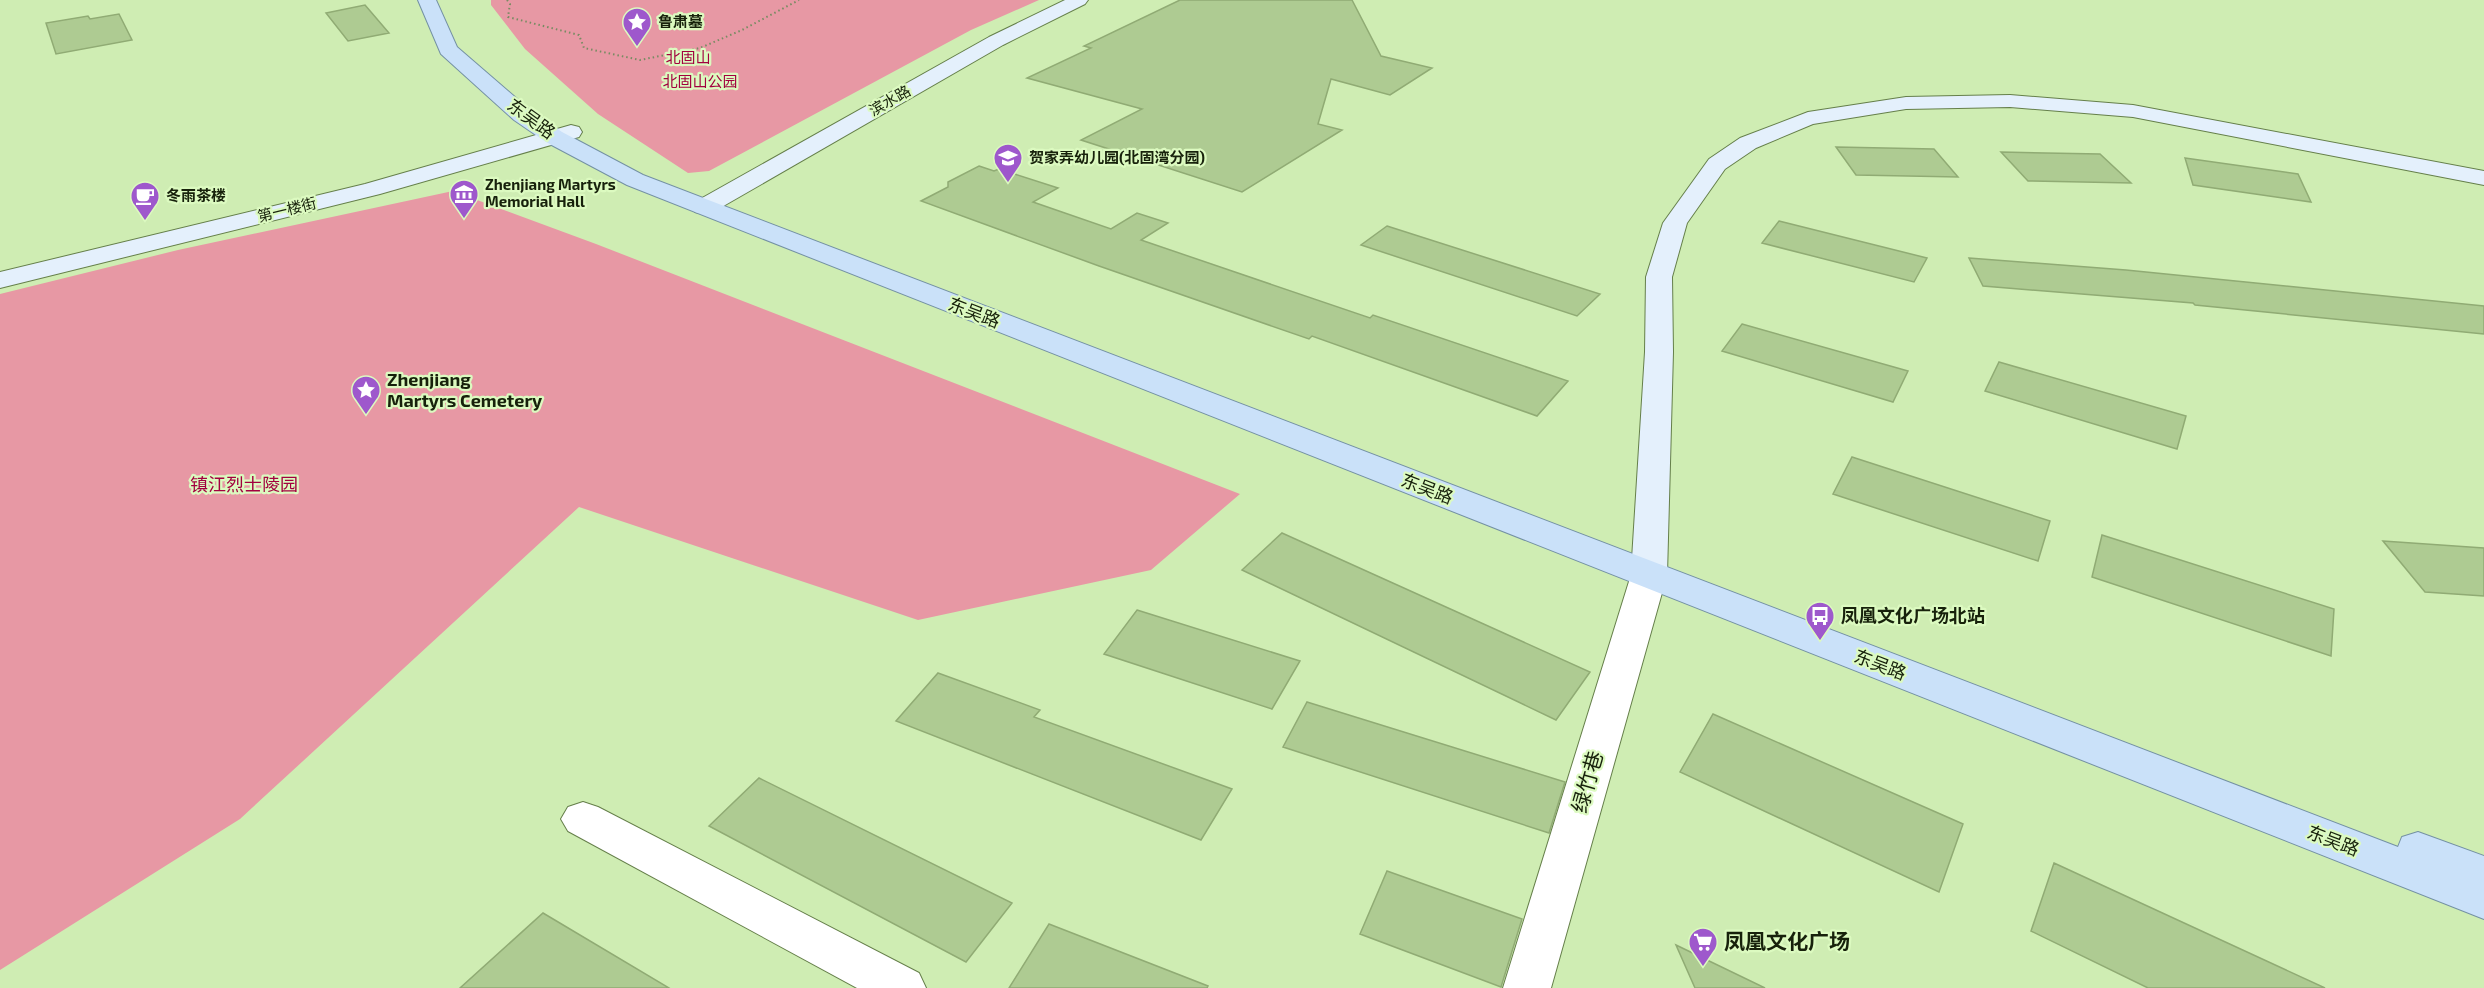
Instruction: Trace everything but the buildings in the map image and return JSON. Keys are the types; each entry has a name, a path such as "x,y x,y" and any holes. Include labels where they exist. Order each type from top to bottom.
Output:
{"main road":[{"name":"东吴路","path":"427,0 448,50 522,116 562,134 634,180 710,204 1650,566 2484,875"},
{"name":"东吴路","path":"445,0 466,48 541,112 562,134"},
{"name":"东吴路","path":"1650,566 2484,900"}],"street":[{"name":"滨水路","path":"710,204 996,41 1079,0"},
{"path":"1650,566 1659,352 1659,277 1675,223 1717,164 1748,143 1808,118 1819,116 1906,103 2010,101 2133,111 2484,178"},
{"name":"第一楼街","path":"0,280 372,189 562,134"},
{"name":"绿竹巷","path":"1527,988 1650,566"},
{"path":"583,819 902,988"}],"path":[{"path":"507,0 510,4 508,17 579,35 584,48 640,60 700,48 742,30 799,0"}],"green space":[{"name":"北固山公园","path":"491,0 1039,0 971,30 709,171 688,173 598,114 525,49 491,5"},
{"name":"镇江烈士陵园","path":"453,191 596,244 1240,494 1151,570 918,620 579,507 240,819 0,970 0,294 178,250"}],"place":[{"name":"鲁肃墓","path":"637,48"},
{"name":"贺家弄幼儿园(北固湾分园)","path":"1008,184"},
{"name":"Zhenjiang Martyrs Memorial Hall","path":"464,220"},
{"name":"冬雨茶楼","path":"145,222"},
{"name":"Zhenjiang Martyrs Cemetery","path":"366,416"},
{"name":"凤凰文化广场北站","path":"1820,642"},
{"name":"凤凰文化广场","path":"1703,968"}],"park label":[{"name":"北固山","path":"688,58"}]}
